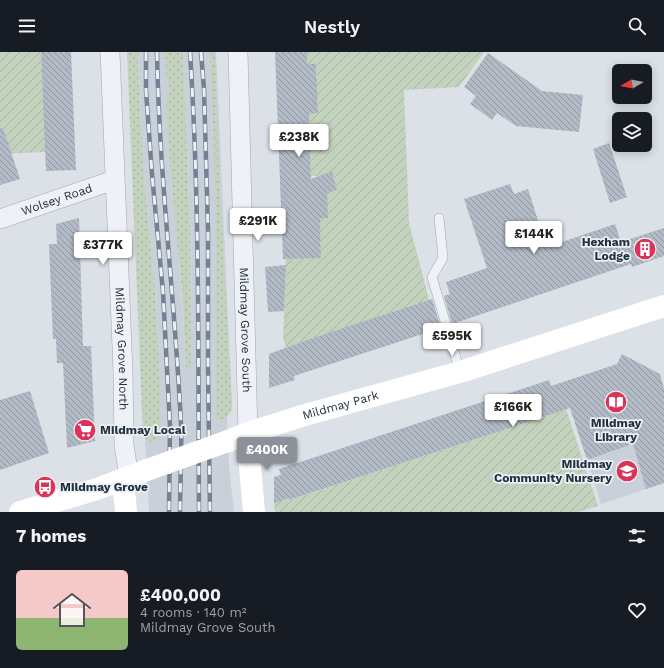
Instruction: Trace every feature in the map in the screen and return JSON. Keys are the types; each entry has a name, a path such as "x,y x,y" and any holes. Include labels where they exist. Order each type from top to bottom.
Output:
{"street":[{"name":"Mildmay Grove North","path":"110,52 123,372 124,446 132,475 125,499 126,512"},
{"name":"Mildmay Grove South","path":"238,52 248,433 254,512"},
{"name":"Wolsey Road","path":"0,219 114,180"},
{"name":"Mildmay Park","path":"20,512 97,489 248,433 305,415 460,372 664,306"}],"lane":[{"path":"438,218 443,258 432,276 460,372"}],"shaded area":[{"path":"138,52 165,52 166,77 170,90 169,96 186,368 191,368 190,230 183,52 216,52 232,406 231,412 227,417 229,468 234,512 149,512 145,440 153,442 160,440 155,293 144,175"},
{"name":"Mildmay Community Nursery","path":"661,435 664,483 601,504 587,460"}],"green space":[{"path":"0,52 41,52 46,152 0,154"},
{"path":"127,52 138,52 144,175 155,293 159,369 160,440 152,442 146,440 143,435"},
{"path":"165,52 183,52 190,230 191,368 186,368 182,291 166,105 170,90 166,77"},
{"path":"210,52 215,52 219,174 232,406 227,416 216,421 216,236"},
{"path":"307,52 484,52 459,87 404,90 409,223 429,300 286,348 283,337 285,259 321,257 320,232 312,194 337,190 332,171 321,176 311,176 309,114 318,113 318,100 308,101 317,76 316,64 307,64"},
{"path":"566,409 598,506 578,512 275,512 274,503 289,498 290,500"}],"building":[{"path":"41,52 71,52 76,170 46,171"},
{"path":"275,52 307,52 307,64 316,64 318,113 309,114 311,179 332,171 337,190 327,193 328,218 320,218 321,258 283,259"},
{"path":"488,53 542,91 583,95 579,132 516,126 497,113 492,120 470,104 476,96 464,87"},
{"path":"0,128 3,128 20,179 0,185"},
{"path":"609,143 627,197 610,203 593,149"},
{"path":"510,184 514,194 528,189 545,242 560,237 562,242 615,224 621,242 664,228 664,256 632,267 631,264 452,324 444,296 450,294 446,282 487,268 464,199"},
{"path":"79,218 83,346 91,346 95,441 67,448 63,363 57,363 56,339 53,339 49,244 57,244 56,224"},
{"path":"286,265 284,311 268,312 265,267"},
{"path":"432,299 441,328 294,376 295,380 269,388 269,354"},
{"path":"622,354 660,374 664,388 664,483 646,489 633,444 587,460 570,408 289,500 289,498 274,503 274,477 281,475 279,469 549,380 551,386 617,364"},
{"path":"30,391 49,453 0,470 0,400"}],"railway":[{"path":"146,52 146,91 163,292 170,426 169,512"},
{"path":"157,52 158,98 164,192 181,424 180,512"},
{"path":"190,52 197,224 199,512"},
{"path":"201,52 204,89 208,230 210,512"}],"place":[{"name":"Hexham Lodge","path":"645,249"},
{"name":"Mildmay Library","path":"616,402"},
{"name":"Mildmay Local","path":"85,430"},
{"name":"Mildmay Community Nursery","path":"627,471"},
{"name":"Mildmay Grove","path":"45,487"}]}
